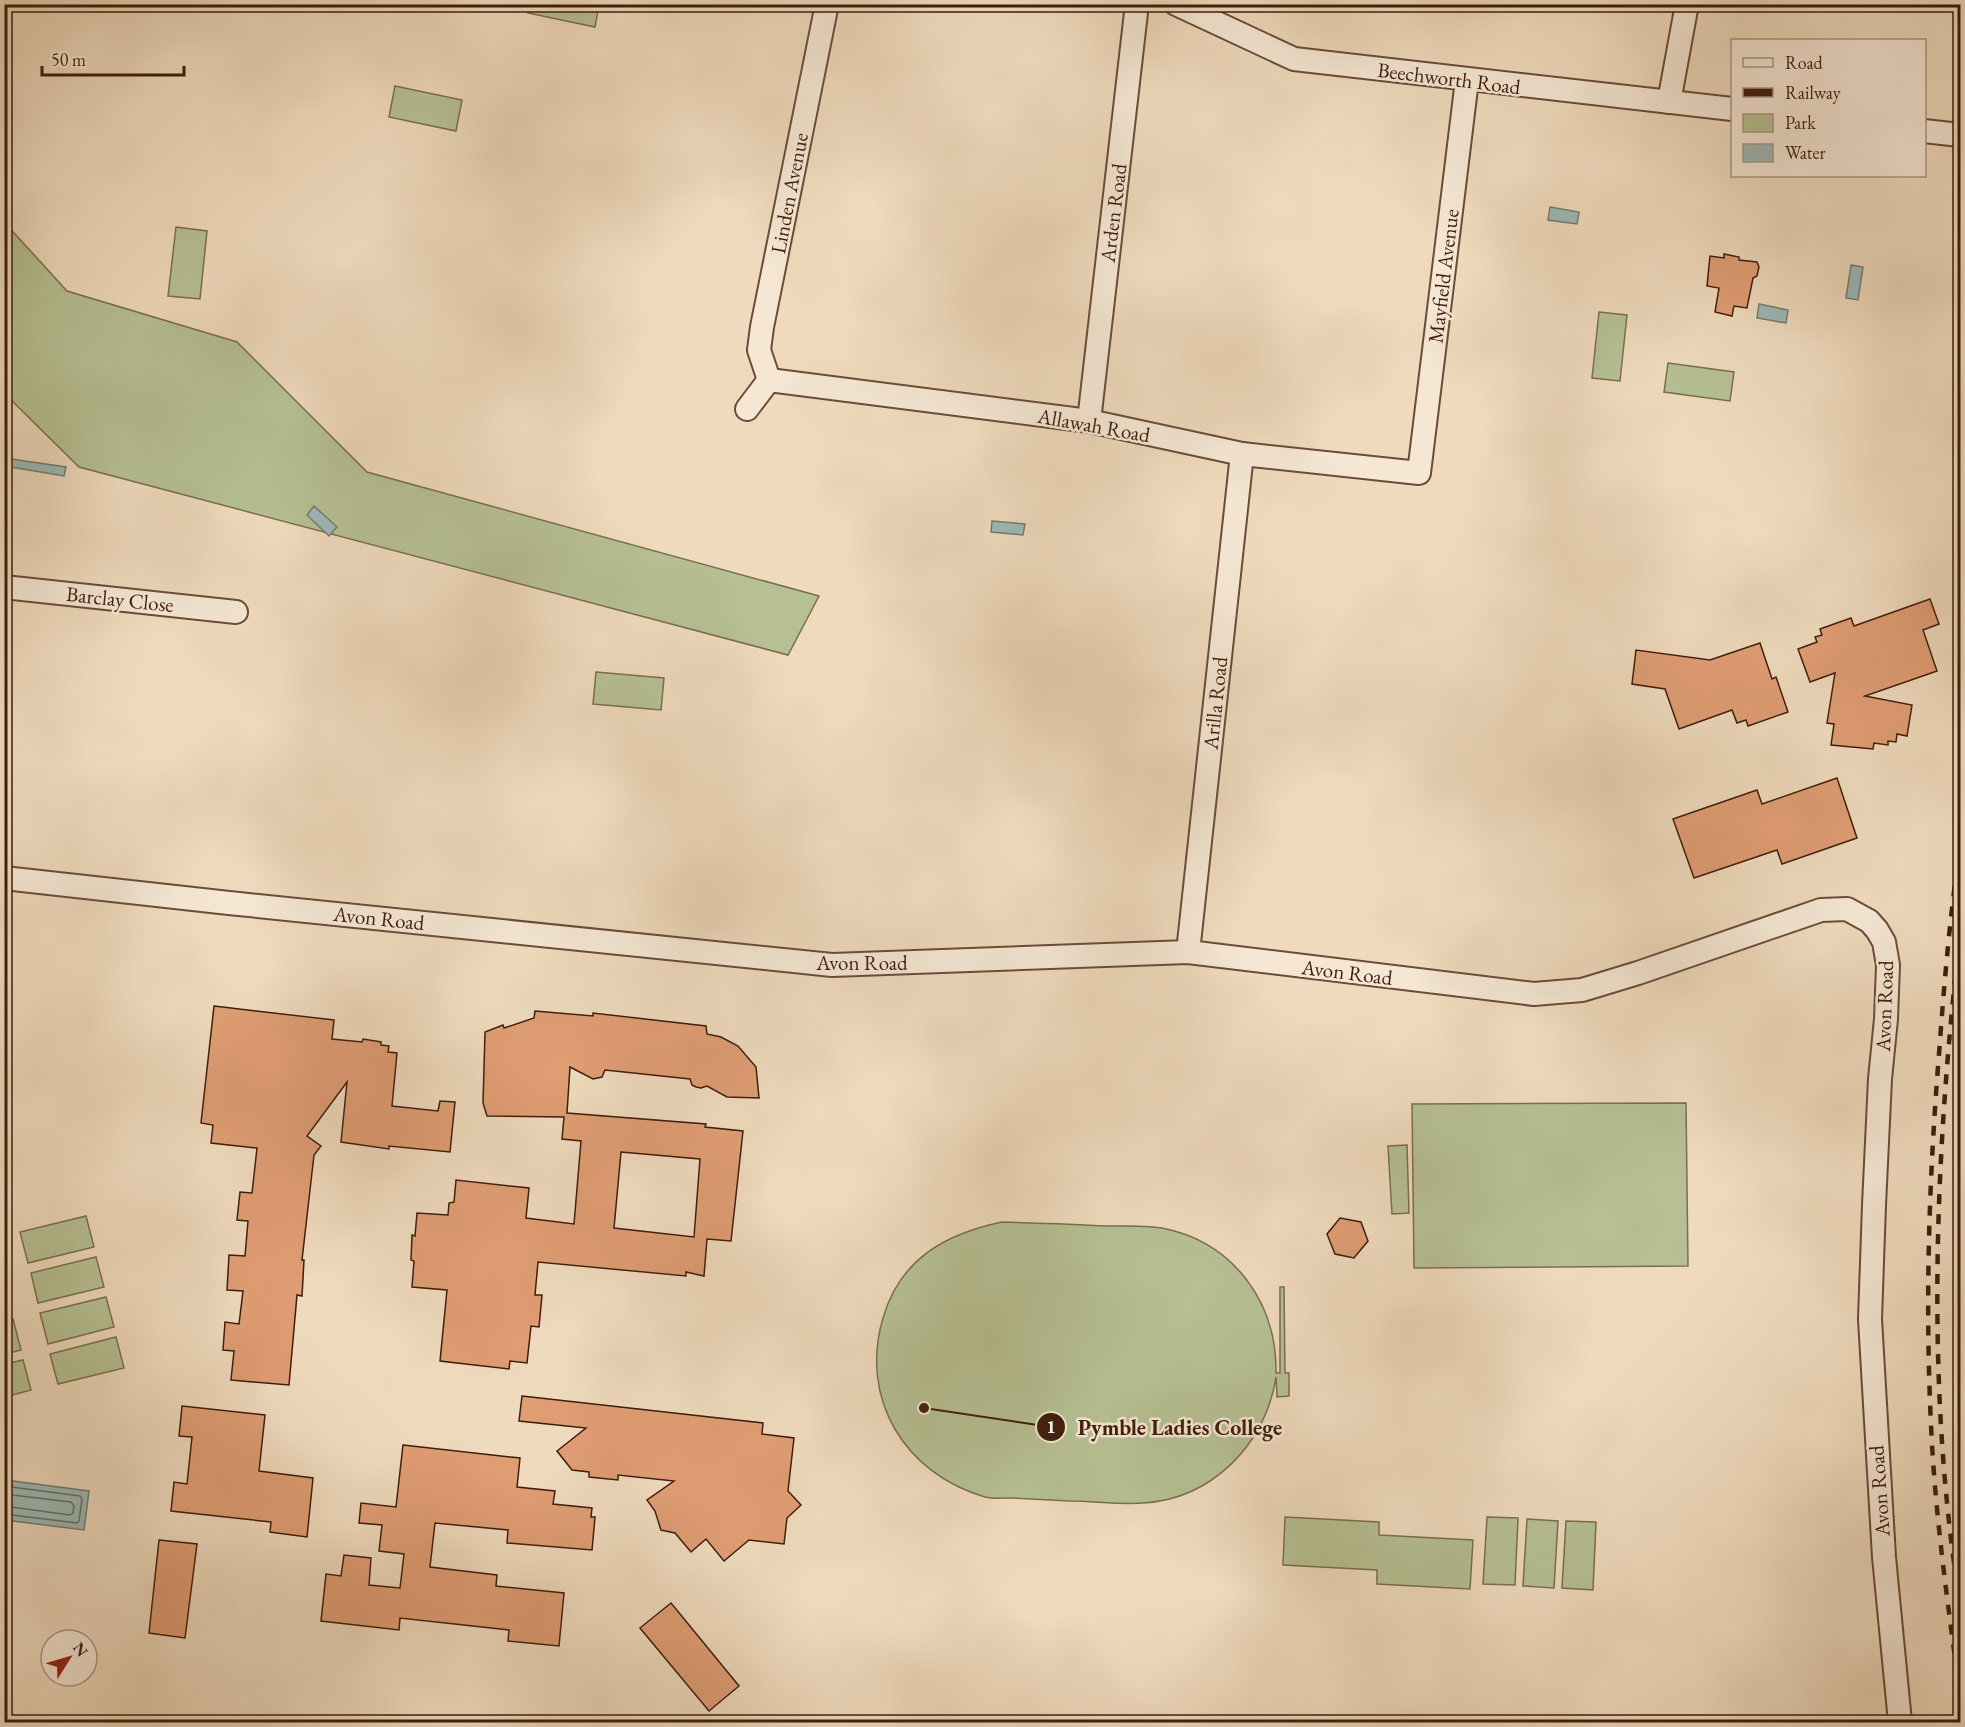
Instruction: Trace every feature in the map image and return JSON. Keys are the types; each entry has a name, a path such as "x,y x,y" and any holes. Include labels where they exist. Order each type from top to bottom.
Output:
{"street":[{"name":"Linden Avenue","path":"769,380 759,350 827,4"},
{"name":"Arden Road","path":"1089,421 1137,4"},
{"name":"Beechworth Road","path":"1176,4 1294,60 1731,109"},
{"path":"1669,102 1687,4"},
{"name":"Mayfield Avenue","path":"1419,473 1467,80"},
{"path":"1926,131 1960,135"},
{"path":"747,409 769,380"},
{"name":"Allawah Road","path":"769,380 1089,421 1242,454 1419,473"},
{"name":"Arilla Road","path":"1188,952 1242,454"},
{"name":"Barclay Close","path":"4,587 236,612"},
{"name":"Avon Road","path":"4,878 832,965 1188,952 1534,993 1582,990 1821,910 1847,909 1869,921 1877,930 1884,942 1888,965 1880,1079 1870,1319 1884,1557 1900,1722"}],"green space":[{"path":"530,4 599,5 595,27 528,13"},
{"path":"395,86 462,100 456,131 389,117"},
{"path":"4,222 67,291 237,342 367,472 819,596 788,655 79,467 5,394"},
{"path":"176,227 207,231 200,299 168,296"},
{"path":"1599,312 1627,315 1620,381 1592,378"},
{"path":"1668,363 1734,372 1730,401 1664,392"},
{"path":"596,672 664,678 661,710 593,704"},
{"path":"1686,1103 1688,1266 1414,1268 1412,1104"},
{"path":"1407,1145 1409,1213 1392,1214 1388,1146"},
{"path":"86,1216 94,1247 28,1263 20,1232"},
{"path":"1002,1222 1155,1227 1188,1235 1210,1247 1230,1262 1246,1279 1259,1300 1269,1323 1276,1373 1280,1373 1280,1287 1284,1287 1285,1373 1289,1373 1289,1396 1277,1397 1276,1377 1261,1424 1248,1445 1232,1464 1213,1479 1191,1491 1168,1499 1125,1504 991,1498 957,1486 932,1471 911,1452 895,1429 884,1404 878,1377 877,1348 883,1318 901,1280 927,1252 962,1234"},
{"path":"96,1257 104,1287 38,1303 31,1273"},
{"path":"106,1297 114,1327 48,1344 40,1313"},
{"path":"13,1319 21,1350 5,1354 5,1321"},
{"path":"116,1337 124,1368 58,1384 50,1354"},
{"path":"23,1360 31,1390 5,1397 5,1364"},
{"path":"1285,1517 1379,1522 1379,1535 1473,1540 1470,1589 1377,1584 1377,1570 1283,1565"},
{"path":"1487,1517 1518,1518 1515,1585 1483,1584"},
{"path":"1527,1519 1558,1521 1554,1588 1523,1586"},
{"path":"1566,1521 1596,1522 1593,1590 1562,1588"}],"water":[{"path":"1550,207 1579,212 1577,224 1548,220"},
{"path":"1851,265 1863,267 1858,300 1846,298"},
{"path":"1759,304 1788,310 1786,323 1757,318"},
{"path":"4,458 66,467 64,476 5,466"},
{"path":"314,506 337,527 329,536 307,515"},
{"path":"992,521 1025,524 1023,535 991,532"},
{"path":"5,1480 89,1491 84,1530 5,1520"}],"building":[{"path":"1724,254 1739,257 1739,260 1757,262 1759,267 1757,276 1753,278 1747,308 1734,306 1732,316 1715,312 1719,288 1707,286 1710,256 1724,258"},
{"path":"1930,599 1939,624 1923,630 1937,671 1865,696 1912,705 1907,736 1897,734 1896,742 1888,741 1888,745 1874,743 1873,749 1831,745 1834,724 1827,723 1835,673 1810,682 1798,649 1817,642 1815,637 1822,635 1820,629 1851,618 1854,626"},
{"path":"1760,643 1772,679 1776,677 1788,712 1748,726 1746,720 1737,723 1732,710 1679,729 1665,689 1632,684 1636,650 1710,660"},
{"path":"1837,778 1857,838 1782,864 1777,850 1694,878 1673,819 1757,790 1762,804"},
{"path":"214,1006 334,1020 332,1039 362,1042 363,1039 381,1042 381,1045 389,1046 388,1052 397,1053 392,1106 438,1111 440,1101 455,1102 450,1152 389,1146 389,1149 341,1142 347,1082 307,1136 321,1146 314,1155 302,1260 304,1260 302,1296 297,1295 289,1385 231,1380 234,1351 223,1350 225,1322 239,1324 243,1291 227,1290 229,1255 245,1256 248,1221 237,1220 240,1192 252,1193 257,1148 211,1143 213,1125 201,1123"},
{"path":"535,1011 593,1016 593,1013 706,1026 707,1034 721,1037 738,1046 756,1067 759,1098 727,1097 707,1086 696,1087 692,1085 690,1079 605,1070 602,1077 593,1079 570,1067 567,1113 706,1124 705,1127 743,1131 731,1241 707,1239 704,1276 686,1272 686,1276 538,1262 535,1295 542,1295 539,1327 531,1326 527,1363 510,1361 509,1369 440,1361 447,1290 412,1287 414,1261 411,1260 412,1235 415,1236 417,1213 448,1215 449,1203 454,1202 456,1180 529,1188 526,1218 574,1224 581,1141 562,1139 564,1117 487,1116 483,1103 485,1032 534,1018","holes":["621,1152 700,1159 694,1237 614,1228"]},
{"path":"1340,1218 1361,1222 1368,1241 1354,1258 1335,1254 1327,1234"},
{"path":"522,1396 763,1423 762,1434 794,1438 788,1491 801,1505 787,1518 784,1544 749,1540 724,1561 706,1539 691,1552 675,1533 661,1530 655,1511 647,1500 674,1481 618,1475 618,1480 589,1477 589,1472 572,1470 557,1451 586,1428 519,1421"},
{"path":"182,1406 265,1415 259,1471 313,1478 307,1537 270,1532 271,1522 171,1511 174,1482 187,1484 192,1437 179,1436"},
{"path":"403,1445 520,1458 517,1487 555,1491 553,1504 592,1508 591,1517 595,1517 592,1550 507,1543 508,1530 435,1523 430,1567 497,1575 496,1586 564,1593 559,1646 508,1641 509,1630 400,1618 399,1630 321,1621 326,1574 341,1576 344,1555 371,1558 369,1585 400,1588 404,1554 379,1551 382,1525 359,1523 361,1503 396,1507"},
{"path":"159,1540 197,1544 185,1638 149,1633"},
{"path":"671,1603 739,1686 709,1711 640,1628"}],"railway":[{"path":"1960,847 1943,1002 1930,1193 1928,1286 1933,1459 1942,1560 1960,1695"},
{"path":"1960,935 1945,1100 1938,1269 1938,1354 1942,1438 1949,1521 1960,1603"}],"place":[{"name":"Pymble Ladies College","path":"924,1408"}]}
